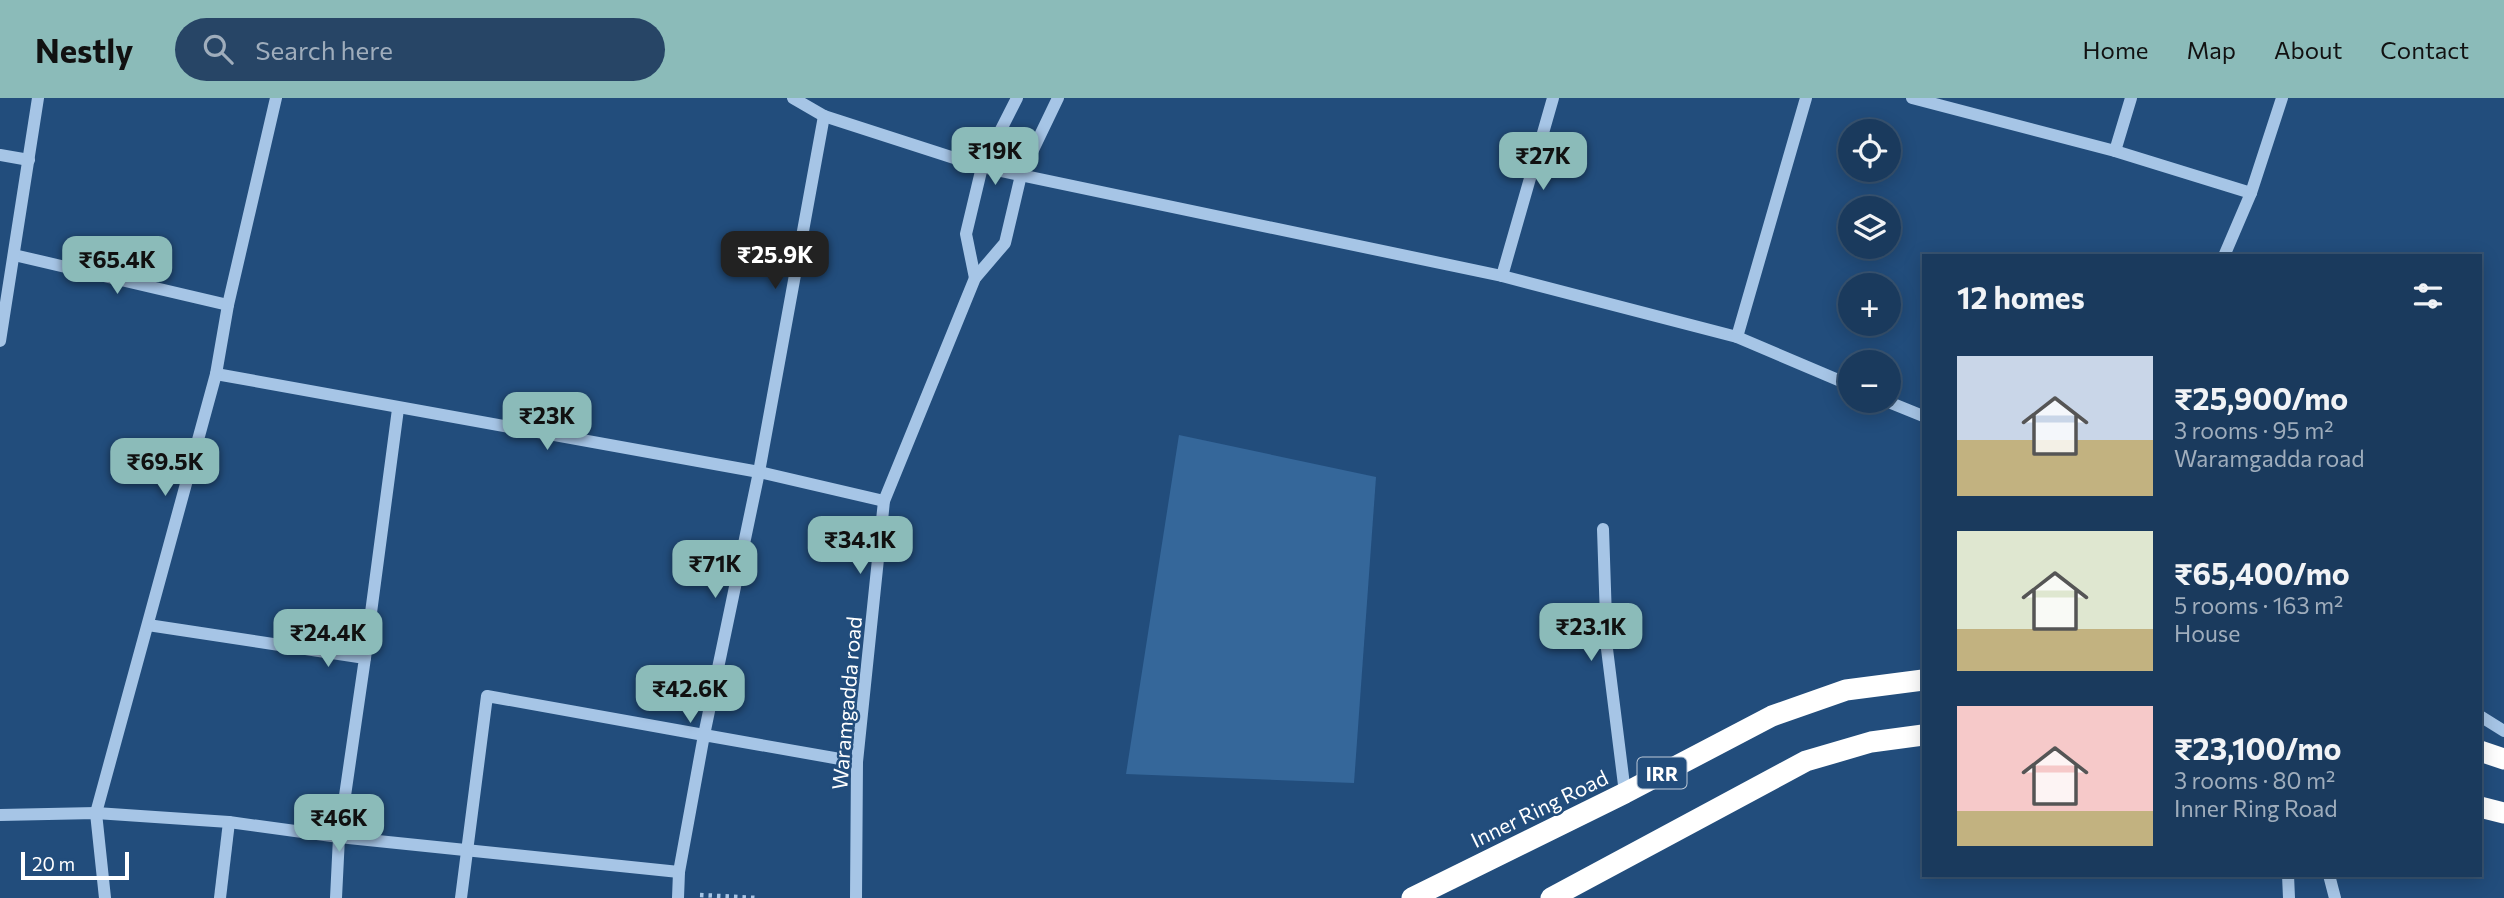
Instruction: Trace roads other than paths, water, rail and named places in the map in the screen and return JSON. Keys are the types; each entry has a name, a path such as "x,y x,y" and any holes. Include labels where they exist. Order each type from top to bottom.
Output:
{"highway":[{"name":"Inner Ring Road","path":"1412,898 1625,793 1772,716 1846,690 1922,680"},
{"name":"IRR","path":"1551,898 1806,761 1871,742 1922,735"},
{"path":"2482,752 2504,759"},
{"path":"2482,808 2504,813"}],"street":[{"path":"0,341 38,98"},
{"path":"105,898 96,813 216,374 228,305 276,98"},
{"path":"793,98 824,116 982,167 1502,276 1737,337 1838,380"},
{"path":"975,278 966,234 982,167 1017,98"},
{"name":"Waramgadda road","path":"856,898 857,762 884,501 975,278 1005,243 1021,174 1058,98"},
{"path":"1502,276 1553,98"},
{"path":"1737,337 1806,98"},
{"path":"1913,98 2115,151 2251,193"},
{"path":"2115,151 2131,98"},
{"path":"2225,254 2251,193 2282,98"},
{"path":"678,896 704,735 759,472 824,116"},
{"path":"0,155 29,160"},
{"path":"14,255 228,305"},
{"path":"216,374 398,409 759,472 884,501"},
{"path":"1901,407 1922,416"},
{"path":"336,898 339,838 398,409"},
{"path":"1603,529 1606,649 1625,793"},
{"path":"148,625 365,658"},
{"path":"461,898 486,696 857,762"},
{"path":"2482,717 2504,731"},
{"path":"0,815 96,813 229,822 339,838 680,873"},
{"path":"220,898 229,822"},
{"path":"2288,877 2289,898"},
{"path":"2330,877 2335,898"}]}
